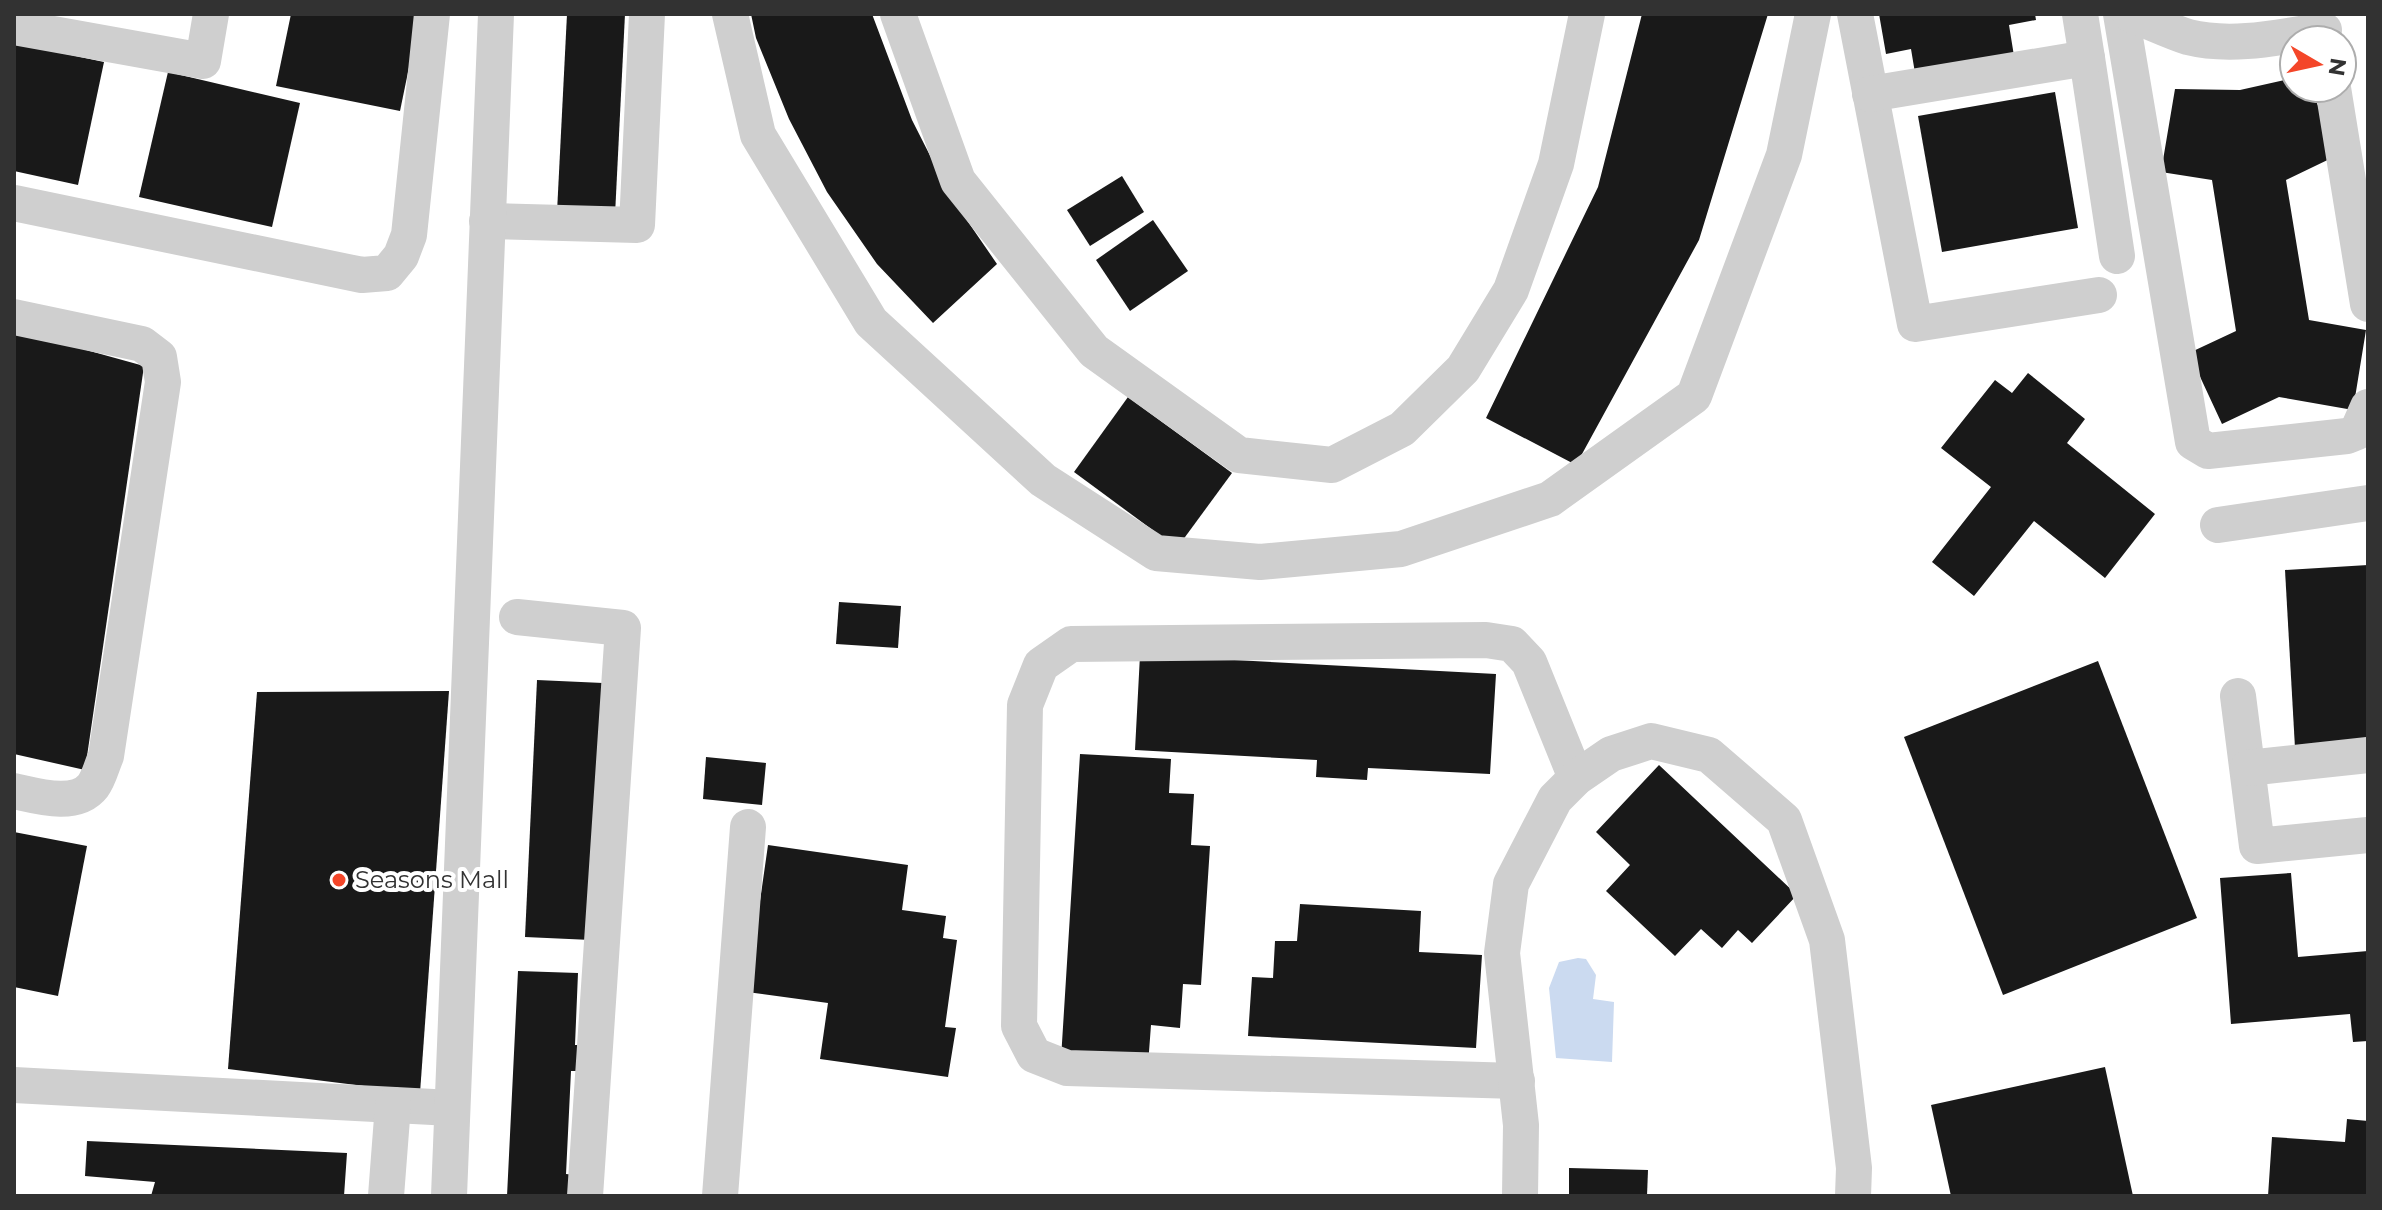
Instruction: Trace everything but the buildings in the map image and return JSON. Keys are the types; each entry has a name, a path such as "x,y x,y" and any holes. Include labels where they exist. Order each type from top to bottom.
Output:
{"street":[{"path":"14,27 203,61 211,14"},
{"path":"14,203 362,275 387,273 401,256 409,235 432,14"},
{"path":"449,1196 496,14"},
{"path":"487,221 637,225 647,14"},
{"path":"730,14 758,135 871,322 1043,480 1156,553 1260,562 1401,549 1550,499 1694,396 1784,155 1813,14"},
{"path":"898,14 958,181 1094,351 1239,455 1332,465 1402,429 1463,369 1511,290 1556,164 1587,14"},
{"path":"1855,14 1915,324 2099,295"},
{"path":"2080,14 2117,256"},
{"path":"2121,14 2193,442 2208,451 2347,436 2357,432 2368,407"},
{"path":"2130,14 2189,37 2229,41 2278,38"},
{"path":"1870,94 2087,58"},
{"path":"2336,104 2368,304"},
{"path":"14,317 142,344 159,357 163,382 106,756 93,787 78,796 54,799 14,791"},
{"path":"2218,525 2368,503"},
{"path":"517,617 623,628 585,1196"},
{"path":"1517,1081 1067,1068 1034,1055 1019,1026 1025,705 1041,665 1071,644 1486,640 1512,644 1529,662 1576,778"},
{"path":"2238,696 2257,846 2368,835"},
{"path":"1520,1196 1521,1125 1502,953 1511,884 1555,799 1576,778 1611,754 1651,741 1709,755 1784,820 1827,940 1854,1168 1853,1196"},
{"path":"2248,768 2368,755"},
{"path":"720,1196 748,827"},
{"path":"14,1085 452,1108"},
{"path":"386,1196 393,1105"}],"water":[{"path":"1586,959 1596,975 1593,999 1614,1002 1612,1062 1556,1058 1549,988 1559,962"}],"place":[{"name":"Seasons Mall","path":"339,880"}]}
